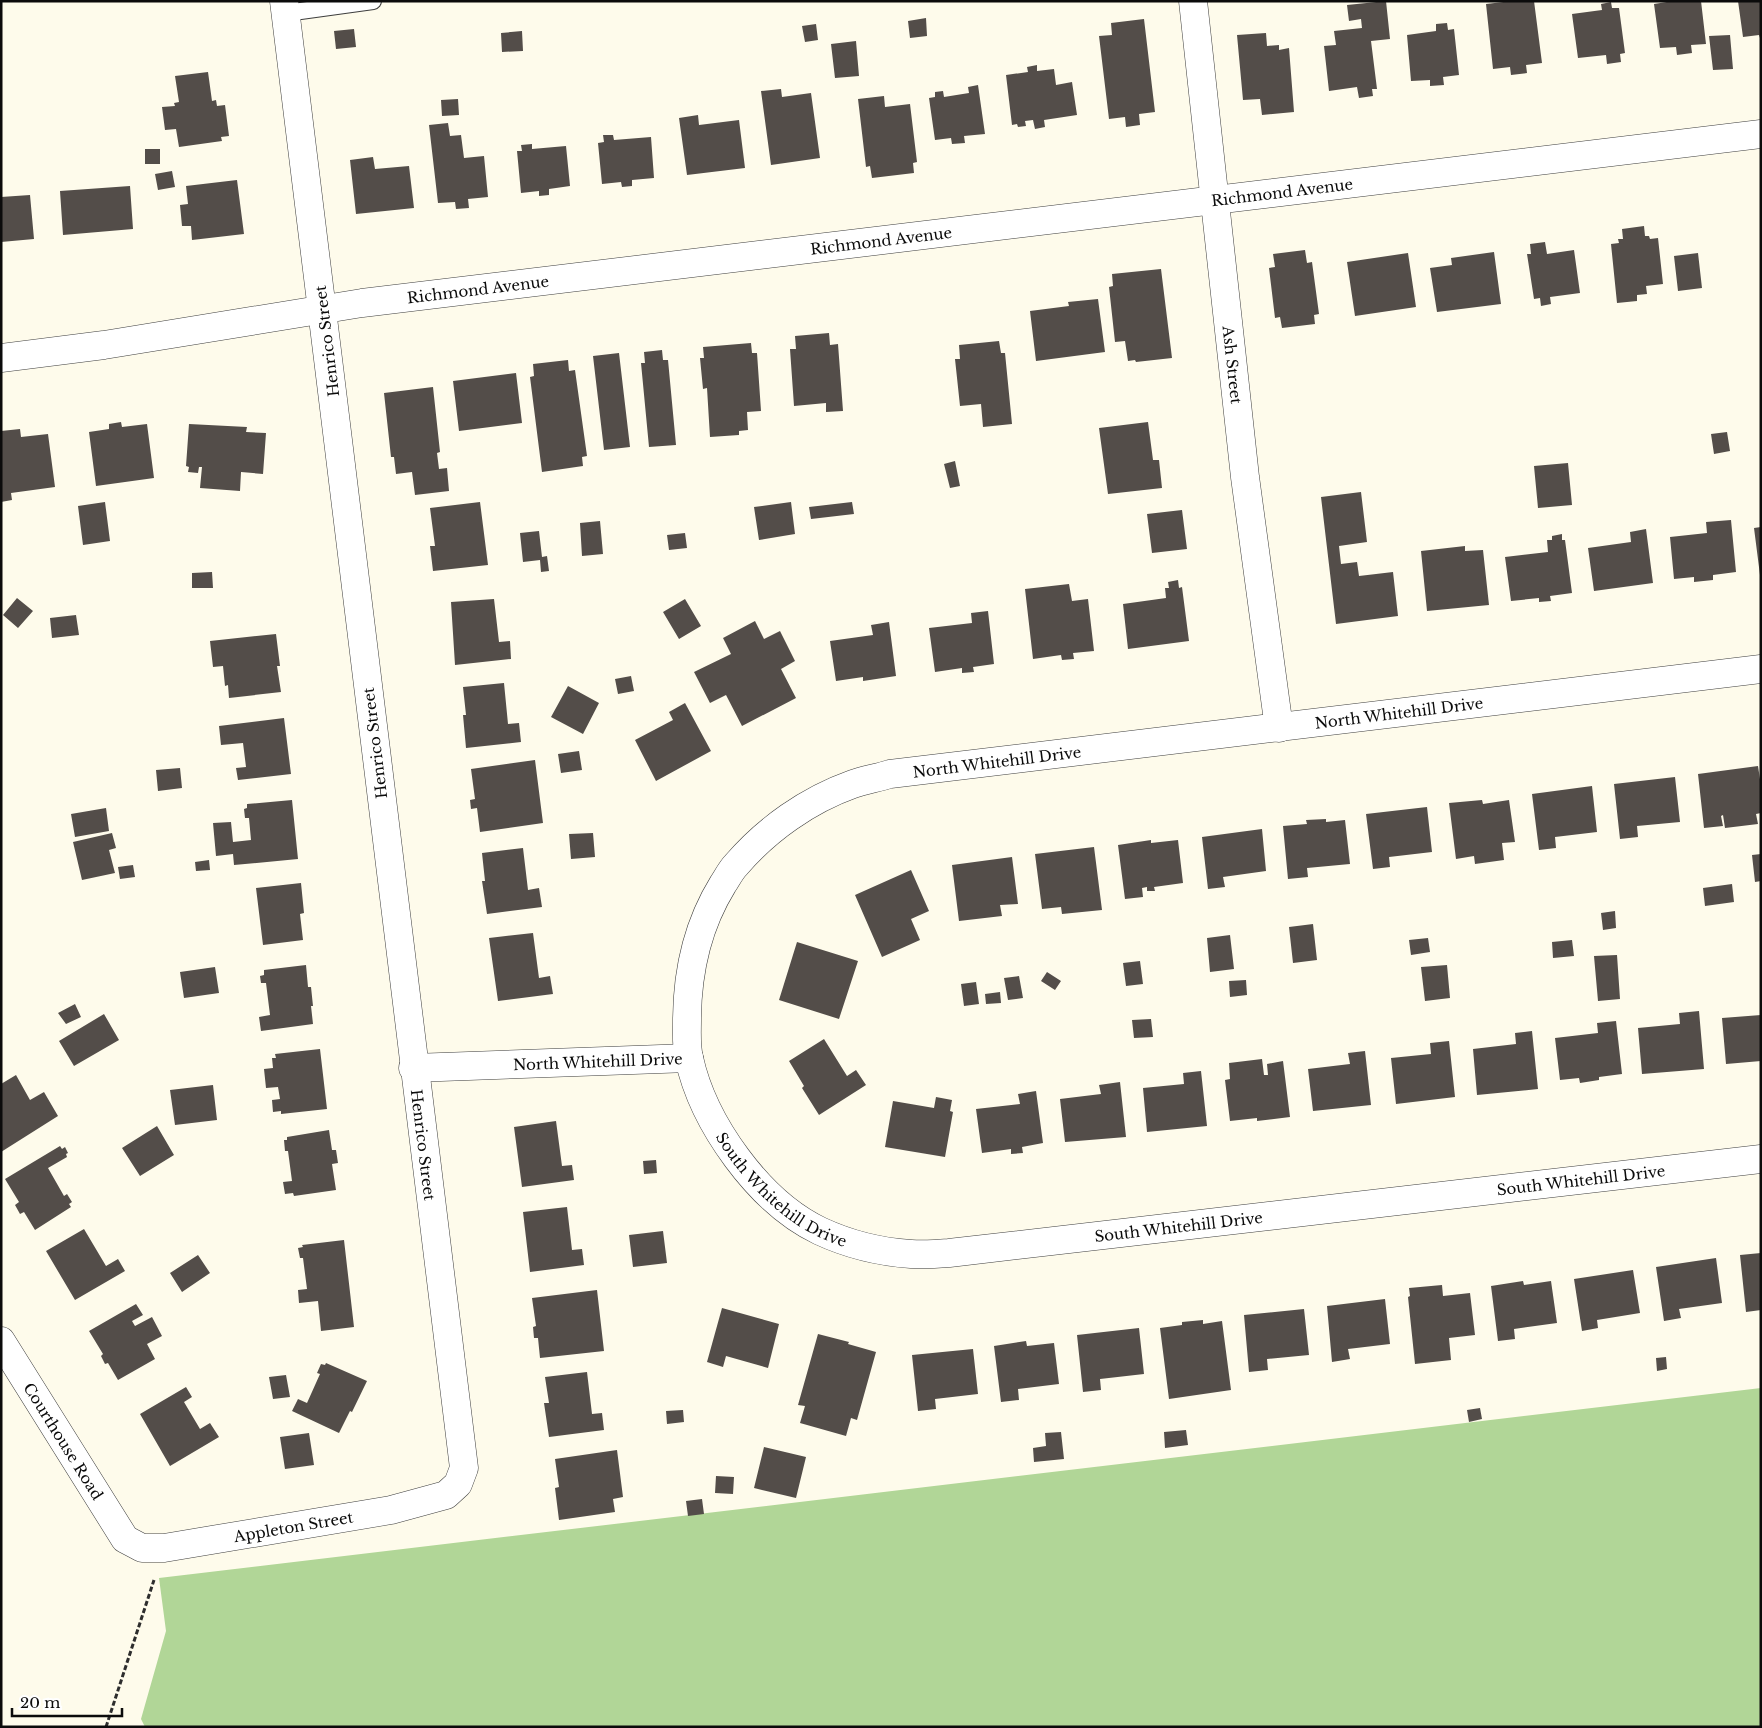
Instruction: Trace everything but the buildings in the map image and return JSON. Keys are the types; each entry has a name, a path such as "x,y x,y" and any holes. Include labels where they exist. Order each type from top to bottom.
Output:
{"street":[{"name":"Ash Street","path":"1193,1 1244,477 1279,728"},
{"name":"Henrico Street","path":"285,7 413,1068 464,1468 458,1484"},
{"name":"Richmond Avenue","path":"1,358 104,346 372,302 1761,134"},
{"name":"North Whitehill Drive","path":"413,1068 688,1058 687,992 696,942 710,905 735,866 767,833 808,805 852,784 890,774 1761,669"},
{"name":"South Whitehill Drive","path":"688,1058 702,1100 726,1144 750,1176 787,1210 820,1231 864,1247 911,1254 949,1253 1761,1159"},
{"name":"Courthouse Road","path":"1,1341 125,1540"},
{"name":"Appleton Street","path":"125,1540 142,1548 164,1548 391,1510 446,1495 458,1484"}],"lane":[{"path":"285,7 373,1"}],"path":[{"path":"106,1727 164,1548"}],"green space":[{"path":"1761,1388 1761,1727 145,1727 141,1719 166,1631 159,1578"}]}
